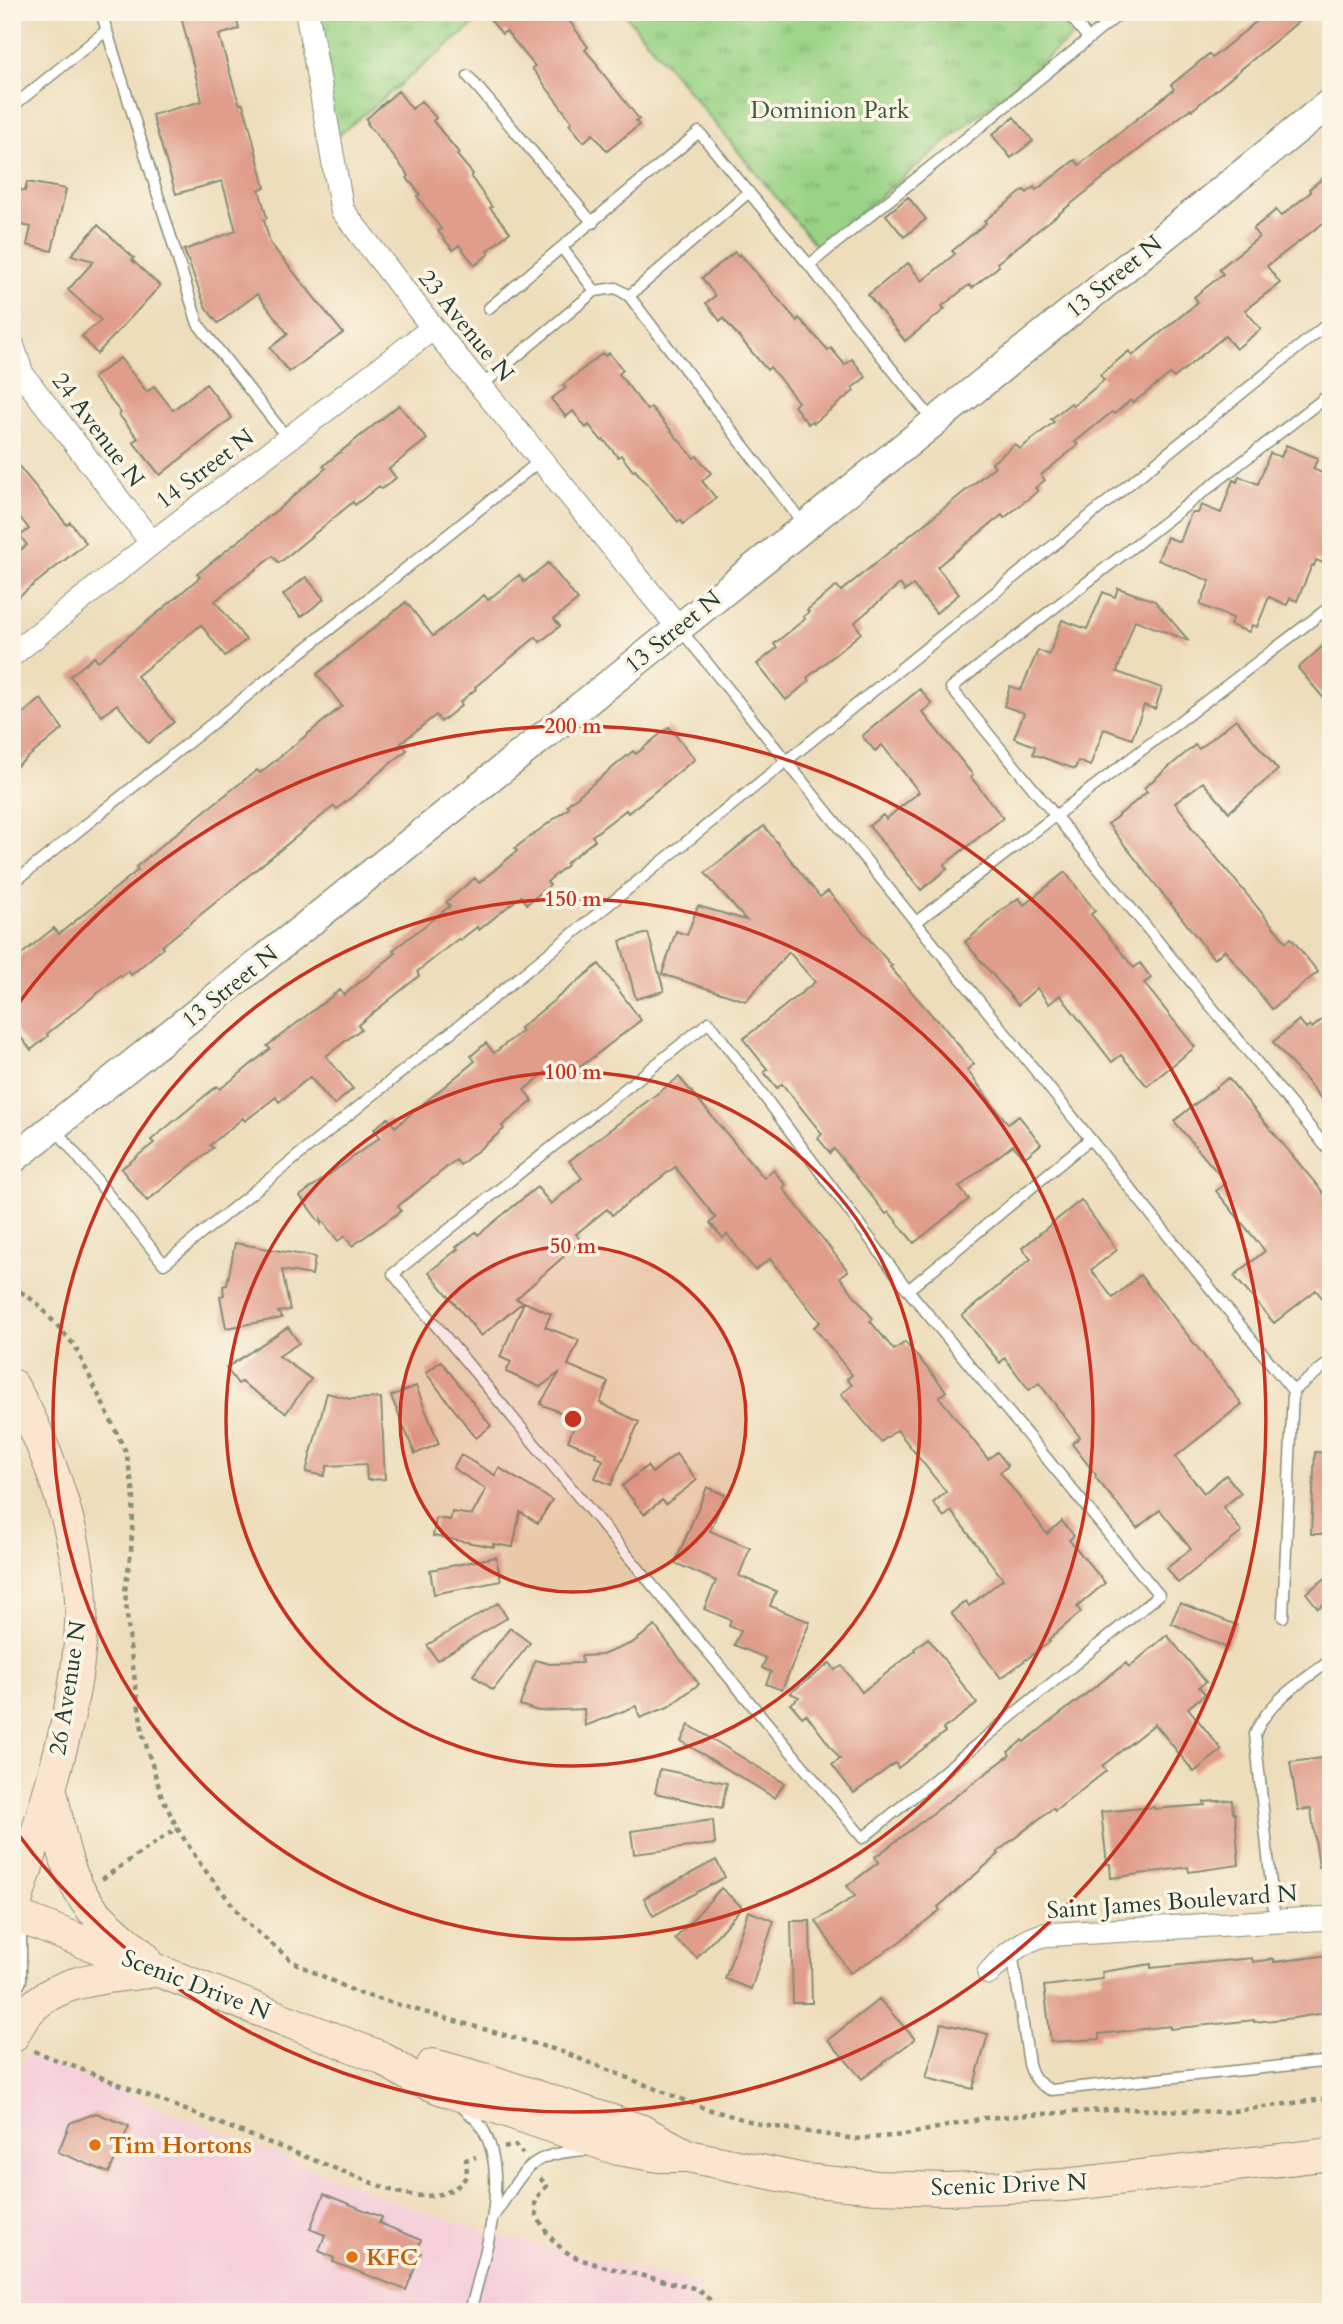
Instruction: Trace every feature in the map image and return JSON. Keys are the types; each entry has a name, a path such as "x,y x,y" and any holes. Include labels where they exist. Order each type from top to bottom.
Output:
{"main road":[{"name":"26 Avenue N","path":"12,1385 45,1454 67,1518 79,1573 82,1622 69,1715 12,1914"},
{"path":"12,1834 50,1787"},
{"path":"50,1787 69,1868 81,1893 92,1909 159,1970"},
{"name":"Scenic Drive N","path":"12,1914 380,2057 414,2078 618,2149 659,2156 688,2156 804,2180 877,2187 947,2189 1064,2185 1331,2154"},
{"path":"19,2043 27,2013 52,1993 64,1987 100,1979 159,1970"},
{"name":"Scenic Drive N","path":"380,2057 443,2067 487,2080 642,2131 688,2156"}],"street":[{"name":"23 Avenue N","path":"307,12 342,210 433,328 679,628"},
{"name":"13 Street N","path":"12,1160 679,628 1331,102"},
{"name":"14 Street N","path":"15,647 433,328"},
{"name":"24 Avenue N","path":"12,344 22,374 152,543"},
{"path":"12,1914 12,1979"},
{"name":"Saint James Boulevard N","path":"989,1973 1012,1950 1027,1940 1043,1935 1331,1918"}],"lane":[{"path":"101,12 198,324 288,439"},
{"path":"1068,12 1088,38"},
{"path":"809,265 1122,12"},
{"path":"12,107 107,30"},
{"path":"468,76 593,223"},
{"path":"489,308 699,132 934,422"},
{"path":"629,296 749,192"},
{"path":"562,248 595,291"},
{"path":"481,386 595,291 615,288 629,296 805,526"},
{"path":"54,1127 164,1264 1331,321"},
{"path":"1331,393 951,688 1331,1153"},
{"path":"12,884 541,460"},
{"path":"916,922 1331,606"},
{"path":"679,628 1293,1391 1283,1617"},
{"path":"709,1022 908,1290 1159,1595 863,1838 393,1274 709,1022"},
{"path":"908,1290 1090,1139"},
{"path":"1293,1391 1331,1361"},
{"path":"1275,1922 1255,1734 1260,1721 1273,1705 1331,1660"},
{"path":"1012,1950 1029,2064 1033,2077 1040,2085 1051,2090 1331,2061"},
{"path":"448,2091 474,2118 486,2136 495,2183 493,2217 470,2312"},
{"path":"493,2217 525,2171 544,2156 569,2151 618,2149"}],"path":[{"path":"12,1286 37,1303 75,1346 126,1452 134,1494 131,1550 125,1591 130,1647 143,1735 161,1794 177,1828 201,1865 246,1922 293,1962 358,1993 560,2051 704,2108 764,2125 855,2139 905,2135 984,2118 1120,2109 1226,2112 1331,2098"},
{"path":"101,1880 177,1828"},
{"path":"19,2043 410,2196 437,2194 458,2186 467,2175 466,2160 475,2157"},
{"path":"505,2148 515,2145 521,2151"},
{"path":"539,2176 547,2186 537,2195 536,2215 548,2234 564,2250 594,2263 698,2289 709,2299 713,2312"}],"shaded area":[{"path":"26,2054 409,2207 487,2232 701,2284 698,2312 12,2312 12,2097"}],"green space":[{"path":"307,12 489,12 330,142"},
{"name":"Dominion Park","path":"623,12 1052,12 1072,37 818,248"}],"building":[{"path":"180,12 235,12 239,29 219,35 236,94 240,104 243,104 265,188 259,189 270,243 343,333 289,372 270,348 288,334 257,294 218,323 206,308 184,250 236,231 222,181 176,194 152,115 202,101"},
{"path":"484,12 563,12 588,47 585,50 639,119 636,121 639,125 607,151 593,134 584,142 532,68 535,66 506,31 502,34"},
{"path":"1268,12 1310,12 1192,110 997,263 999,266 972,288 969,285 942,306 945,309 905,341 868,295 908,263 922,281 955,254 952,251 986,223 984,221 1024,190 1027,193 1034,187 1036,190 1075,160 1079,165 1174,89 1171,85 1209,54 1212,58"},
{"path":"398,91 412,109 421,101 436,118 433,121 459,153 457,155 473,174 471,177 492,207 490,208 510,232 475,265 459,245 453,250 438,231 441,229 417,196 420,194 407,178 409,176 367,123 366,119"},
{"path":"1014,117 1033,141 1011,158 992,135"},
{"path":"1331,172 1331,217 1267,266 1280,283 1245,310 1261,329 1236,349 1225,336 1174,378 1170,374 1133,403 1131,400 1114,414 1112,412 1075,442 1078,445 1041,475 1045,480 1035,488 1038,491 1004,518 1002,515 937,567 959,594 936,613 913,585 905,591 900,584 855,622 861,633 807,678 809,681 786,700 757,664 777,648 774,644 805,619 803,617 809,612 807,610 837,586 841,591 975,483 995,466 992,463 1015,444 1020,449 1054,422 1051,419 1071,403 1073,406 1104,380 1100,375 1129,351 1132,356 1198,302 1194,297 1223,274 1219,269 1259,237 1253,229 1276,210 1281,216"},
{"path":"27,182 66,189 52,251 27,245 31,227 12,223 12,188 25,191"},
{"path":"908,197 926,219 904,237 886,215"},
{"path":"98,225 160,286 97,354 82,336 101,320 68,290 94,261 71,255"},
{"path":"735,252 738,256 740,254 797,321 799,318 845,365 852,359 866,377 852,388 854,391 814,423 812,421 808,424 794,406 798,402 770,367 767,370 723,318 720,321 706,303 715,296 702,278"},
{"path":"603,353 605,356 609,353 623,370 619,374 647,410 651,407 694,458 697,456 711,473 702,481 716,498 683,524 680,520 678,522 621,455 618,457 589,425 586,428 573,411 566,417 551,399 566,388 563,385"},
{"path":"120,358 147,392 154,386 173,410 206,384 232,418 160,475 133,442 138,438 93,378"},
{"path":"399,405 427,439 389,469 396,478 382,489 379,486 355,505 353,502 279,563 273,556 215,601 246,640 225,656 201,625 137,676 174,722 148,743 117,704 102,716 70,676 94,657 98,661 160,611 200,577 197,574 282,506 326,468 323,466"},
{"path":"1286,445 1318,458 1313,469 1331,477 1331,566 1316,560 1297,601 1290,598 1287,605 1269,597 1257,627 1252,625 1249,632 1230,625 1233,618 1200,605 1210,581 1158,560 1167,537 1180,542 1191,513 1198,513 1201,505 1221,513 1233,480 1237,482 1239,476 1258,484 1270,453 1281,457"},
{"path":"12,458 67,525 70,522 86,543 12,602 12,556 27,545 20,536 29,529 12,507"},
{"path":"548,563 578,600 554,619 560,626 540,642 536,637 475,687 476,689 460,702 462,705 441,722 436,715 401,743 407,750 370,782 337,809 334,806 162,946 163,948 131,975 128,971 121,977 120,975 31,1050 12,1027 12,962 54,928 59,934 138,870 136,867 178,832 257,770 260,773 342,706 317,674 406,602 433,636 484,595 488,600 519,575 524,582"},
{"path":"306,577 324,599 301,617 283,595"},
{"path":"1118,588 1155,601 1189,641 1135,620 1117,672 1162,688 1155,709 1144,705 1132,739 1104,729 1090,766 1078,761 1075,769 1033,754 1035,746 1014,738 1024,713 1004,706 1010,686 1021,690 1038,650 1049,655 1062,620 1087,629 1103,592 1115,597"},
{"path":"1331,639 1331,707 1298,668"},
{"path":"920,689 932,704 922,712 973,775 971,777 1003,818 944,865 947,869 921,890 869,826 883,815 886,819 919,792 882,745 875,751 862,736"},
{"path":"41,699 63,729 12,770 12,722"},
{"path":"1236,719 1278,770 1229,812 1203,782 1175,803 1190,822 1188,823 1286,942 1291,938 1318,972 1272,1009 1225,950 1214,959 1108,824 1147,792 1144,788 1195,745 1199,749"},
{"path":"669,727 695,759 628,813 626,810 592,836 595,840 566,863 567,865 547,882 550,885 527,904 521,896 479,930 477,927 458,939 417,972 419,976 358,1025 361,1029 326,1056 353,1089 334,1105 310,1077 279,1102 276,1097 245,1121 243,1118 210,1145 213,1148 147,1201 121,1169 154,1143 151,1140 217,1086 220,1089 237,1076 270,1049 267,1046 340,990 344,995 396,953 393,950 450,906 446,902 475,878 479,883 517,851 515,848 569,808 567,805 633,751 636,754"},
{"path":"764,826 820,897 828,891 892,966 890,967 938,1020 974,1064 967,1070 1008,1124 1019,1116 1041,1144 1024,1158 1013,1145 959,1187 969,1199 914,1243 889,1212 886,1214 834,1149 830,1153 818,1138 822,1134 782,1084 777,1088 764,1072 768,1070 743,1039 815,982 789,952 746,1001 662,974 676,931 687,935 698,906 746,920 705,873"},
{"path":"1065,872 1095,911 1091,914 1134,968 1140,963 1151,978 1144,983 1195,1047 1147,1086 1121,1055 1112,1062 1060,995 1049,1004 1037,988 1018,1005 965,942 1003,909 1019,898 1024,905"},
{"path":"648,933 664,991 636,999 620,941"},
{"path":"599,964 641,1020 562,1081 551,1068 524,1090 533,1101 502,1126 504,1129 460,1165 456,1160 398,1206 401,1211 352,1246 345,1236 338,1241 321,1219 321,1224 300,1196 380,1137 374,1129 388,1118 395,1127 475,1061 471,1056 486,1043 494,1053 522,1031 520,1028"},
{"path":"1331,1012 1331,1110 1273,1042 1299,1020 1306,1028 1310,1025 1312,1028"},
{"path":"679,1077 764,1178 773,1170 786,1185 783,1188 848,1271 840,1277 873,1319 870,1321 894,1350 905,1342 934,1376 946,1391 939,1397 988,1459 997,1452 1008,1466 1000,1472 1047,1534 1062,1521 1074,1536 1069,1540 1105,1583 1077,1607 1081,1612 1048,1640 1050,1642 1001,1678 951,1613 966,1601 969,1606 1003,1579 951,1511 944,1517 933,1503 946,1492 897,1430 881,1442 841,1394 852,1385 847,1379 852,1375 814,1327 820,1322 770,1259 755,1270 727,1234 723,1238 710,1223 716,1218 675,1167 612,1215 607,1209 576,1234 581,1241 516,1299 523,1302 481,1336 429,1272 458,1249 456,1247 476,1232 478,1235 537,1187 551,1204 582,1178 569,1161"},
{"path":"1228,1078 1331,1202 1331,1309 1316,1290 1274,1323 1234,1276 1265,1251 1216,1191 1226,1183 1174,1121"},
{"path":"1081,1200 1117,1250 1091,1270 1113,1298 1140,1275 1242,1404 1175,1457 1204,1493 1226,1475 1241,1493 1223,1507 1242,1532 1178,1583 1167,1568 1191,1549 1160,1510 1137,1528 1072,1444 1080,1437 1039,1383 1029,1390 1005,1358 1000,1363 962,1316 1031,1259 1022,1248"},
{"path":"235,1243 315,1257 312,1275 282,1270 290,1310 278,1312 282,1318 226,1328 220,1296 224,1295 223,1286 227,1285"},
{"path":"524,1302 551,1314 545,1327 579,1340 568,1365 608,1382 600,1403 639,1422 611,1485 595,1478 603,1460 595,1456 596,1453 568,1441 577,1419 540,1404 560,1372 540,1387 506,1372 511,1362 500,1357"},
{"path":"288,1327 299,1343 279,1356 311,1379 286,1413 241,1382 238,1384 226,1368"},
{"path":"441,1361 491,1426 476,1438 426,1373"},
{"path":"416,1386 439,1444 415,1454 391,1396"},
{"path":"327,1393 350,1399 381,1398 385,1479 367,1480 366,1464 327,1466 324,1476 306,1472"},
{"path":"1315,1452 1331,1453 1331,1534 1311,1534"},
{"path":"676,1454 697,1480 666,1504 662,1500 644,1514 622,1486 647,1466 652,1473"},
{"path":"461,1455 495,1475 499,1468 552,1500 538,1523 520,1512 513,1547 493,1544 494,1547 433,1536 436,1518 450,1520 452,1512 472,1515 486,1489 453,1468"},
{"path":"707,1487 725,1495 710,1531 750,1548 739,1576 776,1591 770,1606 810,1622 782,1690 766,1684 771,1672 762,1668 766,1658 734,1645 741,1631 729,1626 731,1620 704,1609 716,1581 675,1563"},
{"path":"496,1557 501,1581 434,1594 430,1570"},
{"path":"1331,1574 1331,1599 1318,1608 1306,1593"},
{"path":"498,1603 507,1618 437,1660 427,1645"},
{"path":"1180,1603 1237,1625 1227,1648 1171,1623"},
{"path":"655,1626 699,1684 668,1707 640,1718 636,1706 585,1726 584,1709 538,1711 520,1705 535,1660 550,1664 582,1663 581,1656 602,1655 632,1643"},
{"path":"510,1628 530,1643 493,1690 473,1675"},
{"path":"1167,1635 1206,1682 1199,1687 1205,1694 1188,1708 1222,1750 1194,1772 1155,1724 1102,1766 1106,1771 997,1852 999,1854 938,1907 940,1910 894,1946 850,1973 816,1921 855,1896 847,1886 879,1862 875,1857 1010,1755 1008,1752 1023,1740 1024,1742 1126,1663 1129,1667"},
{"path":"928,1638 977,1704 898,1768 895,1763 854,1793 832,1765 840,1759 806,1714 802,1717 791,1704 799,1697 790,1693 830,1663 835,1670 842,1666 862,1692"},
{"path":"689,1725 784,1783 775,1798 681,1741"},
{"path":"1331,1757 1331,1866 1319,1867 1311,1809 1298,1810 1290,1762"},
{"path":"660,1769 727,1783 722,1808 655,1793"},
{"path":"1232,1800 1239,1865 1189,1872 1188,1867 1111,1878 1101,1812 1205,1805 1204,1802"},
{"path":"713,1820 715,1844 634,1854 631,1831"},
{"path":"716,1860 725,1877 653,1916 644,1898"},
{"path":"721,1888 742,1907 697,1958 675,1939"},
{"path":"748,1911 774,1921 751,1989 725,1979"},
{"path":"791,1921 810,1921 812,2003 793,2003"},
{"path":"1331,1955 1331,2012 1254,2022 1170,2029 1170,2026 1099,2034 1099,2039 1051,2042 1044,1986 1103,1979 1102,1972 1151,1964 1151,1968 1252,1958 1253,1962 1274,1959 1274,1962"},
{"path":"879,1999 915,2039 862,2079 828,2040"},
{"path":"941,2023 988,2034 973,2089 926,2078"},
{"path":"96,2113 129,2126 109,2173 58,2152 70,2123"},
{"path":"324,2194 382,2217 379,2223 421,2240 417,2251 421,2253 406,2290 333,2262 334,2258 319,2251 325,2235 310,2229"}],"place":[{"name":"Tim Hortons","path":"95,2145"},
{"name":"KFC","path":"352,2257"}]}
